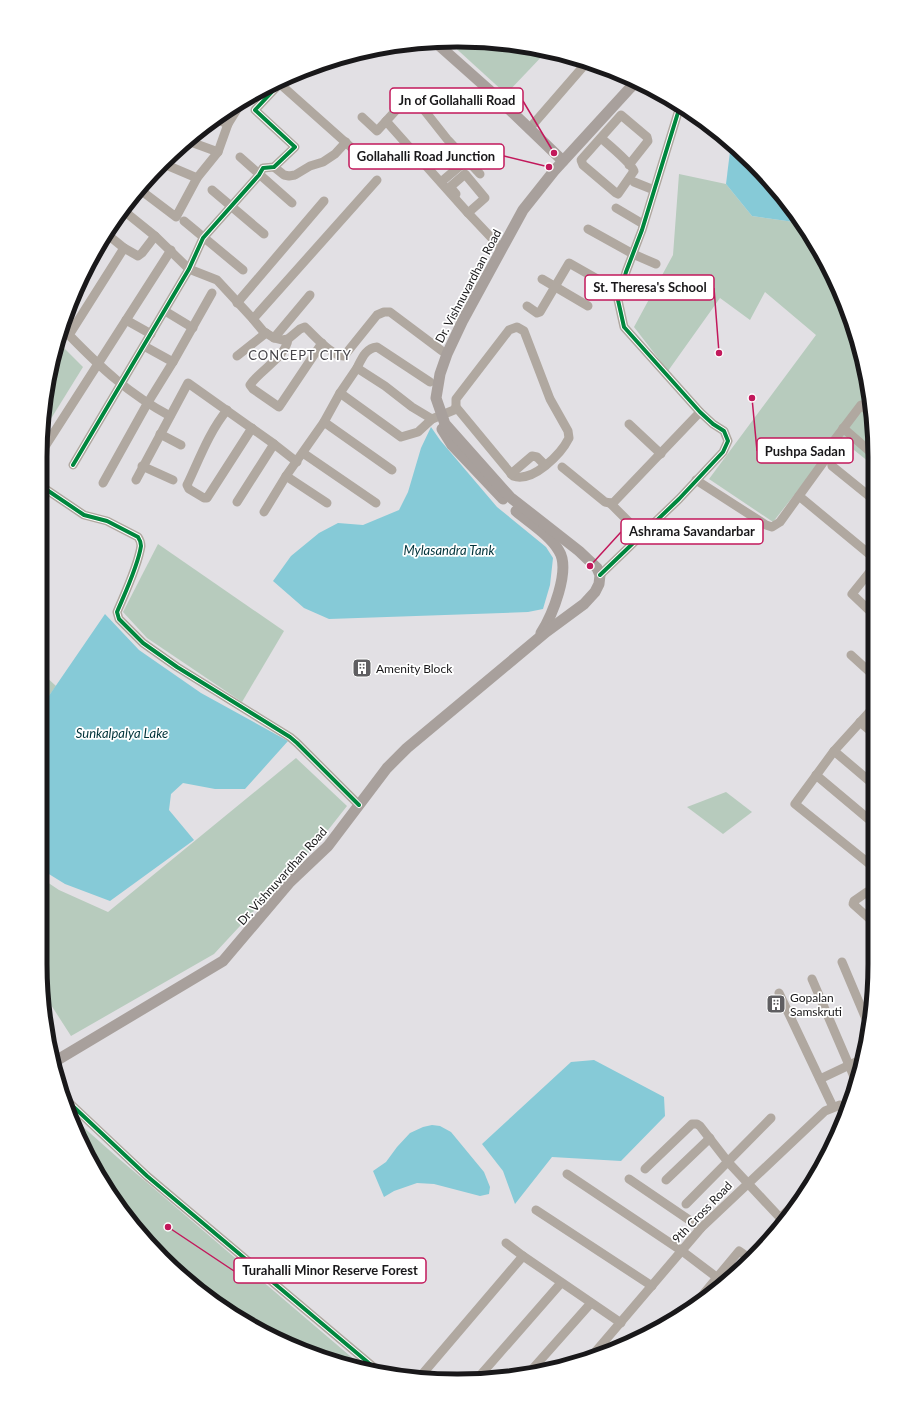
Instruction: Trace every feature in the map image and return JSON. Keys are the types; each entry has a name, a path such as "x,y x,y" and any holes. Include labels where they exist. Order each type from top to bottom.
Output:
{"main road":[{"path":"441,48 488,89 561,160"},
{"name":"Dr. Vishnuvardhan Road","path":"536,640 552,615 558,596 562,576 562,555 551,540 509,505 452,444 437,417 430,396 430,382 458,316 499,246 523,210 561,160 619,90 626,83"},
{"name":"Dr. Vishnuvardhan Road","path":"561,160 632,86"},
{"name":"Dr. Vishnuvardhan Road","path":"59,1059 223,961 290,882 328,846 387,768 407,748 536,640 584,604 595,592 599,584 600,575 597,568 579,551 510,497 437,417 437,384 445,360 499,246"}],"street":[{"path":"529,130 583,67"},
{"path":"286,84 353,149"},
{"path":"73,465 165,311 189,269 204,238 260,174 263,168 274,167 295,147 255,110 274,90"},
{"path":"362,117 377,131 409,96 414,96 448,139 480,174"},
{"path":"600,575 642,535 723,452 728,442 724,431 713,424 700,412 624,327 618,300 678,111"},
{"path":"144,193 176,217 197,178 218,152 228,124 235,112"},
{"path":"591,130 601,138 634,171 634,174 618,194 582,163 581,160 601,138 621,115 647,137 648,141 629,165"},
{"path":"222,121 228,124"},
{"path":"386,122 499,246"},
{"path":"274,167 284,175 295,175 310,166 323,162 335,154 346,142"},
{"path":"194,143 218,152"},
{"path":"240,157 292,203"},
{"path":"442,182 467,160"},
{"path":"168,166 197,178"},
{"path":"254,319 377,180"},
{"path":"634,182 654,190"},
{"path":"212,190 264,234"},
{"path":"237,303 324,200"},
{"path":"616,208 643,224"},
{"path":"128,214 171,250 189,269 217,280 266,333 274,338 282,340 288,339 300,329 305,327 332,352 339,356 344,356 377,315 384,312 390,312 442,351"},
{"path":"184,221 243,270"},
{"path":"588,229 632,254 656,264"},
{"path":"111,237 124,248 138,256 155,236"},
{"path":"69,327 124,248"},
{"path":"48,442 171,250"},
{"path":"527,306 537,313 540,312 569,263 620,292"},
{"path":"542,279 588,306"},
{"path":"103,483 212,293"},
{"path":"274,338 310,296"},
{"path":"165,311 192,328"},
{"path":"126,320 151,334"},
{"path":"517,327 524,331 550,399 568,431 569,438 566,445 546,465 525,477 518,478 511,474 456,407 456,399 510,330 517,327"},
{"path":"237,356 266,333"},
{"path":"67,334 97,364 121,385 147,404 170,416"},
{"path":"288,339 288,344 285,348 270,366 250,385 253,389 280,408 322,343"},
{"path":"144,346 173,362"},
{"path":"264,512 286,476 324,422 340,393 371,348 377,347 430,382"},
{"path":"357,368 385,386 412,407 437,417"},
{"path":"136,480 142,466 188,383 297,462"},
{"path":"340,393 401,437 418,432 437,417 454,410 456,407"},
{"path":"864,408 861,405 832,442 830,453 832,466 868,495"},
{"path":"227,410 214,428 187,486 189,488 204,498 207,498 252,428"},
{"path":"610,503 618,499 700,412"},
{"path":"324,422 392,470"},
{"path":"629,424 661,454"},
{"path":"843,428 868,450"},
{"path":"160,434 181,445"},
{"path":"237,502 274,444"},
{"path":"303,453 376,503"},
{"path":"696,480 766,525 772,527 780,522 830,453"},
{"path":"511,474 532,456 537,457 546,465"},
{"path":"142,466 173,480"},
{"path":"562,467 605,502 610,503 642,535"},
{"path":"286,476 327,503"},
{"path":"47,490 84,515 107,521 138,537 141,544 136,563 117,612 119,619 143,643 177,667 290,737 359,805"},
{"path":"799,496 868,553"},
{"path":"868,575 852,594 868,609"},
{"path":"851,655 868,670"},
{"path":"868,713 834,751 794,804 868,863"},
{"path":"860,722 868,729"},
{"path":"834,751 868,781"},
{"path":"816,775 868,819"},
{"path":"868,891 854,901 853,904 868,917"},
{"path":"842,962 864,1015"},
{"path":"812,979 853,1074"},
{"path":"779,993 833,1107 842,1106"},
{"path":"820,1079 856,1062"},
{"path":"72,1105 147,1176 372,1365"},
{"name":"9th Cross Road","path":"597,1349 701,1228 825,1111 833,1107"},
{"path":"686,1204 771,1118"},
{"path":"645,1168 692,1124 697,1124 710,1138 728,1162 780,1217"},
{"path":"666,1180 710,1138"},
{"path":"567,1174 682,1251 719,1279"},
{"path":"629,1179 701,1228"},
{"path":"536,1210 652,1286"},
{"path":"506,1244 621,1323"},
{"path":"722,1277 739,1251 746,1256"},
{"path":"424,1372 523,1256"},
{"path":"482,1373 561,1283"},
{"path":"535,1366 591,1303"}],"green space":[{"path":"455,47 484,48 542,56 506,94"},
{"path":"679,174 726,184 752,216 794,222 813,252 837,300 854,351 860,377 867,431 868,461 839,438 773,522 709,479 816,335 765,292 750,320 720,298 668,371 634,327 673,255"},
{"path":"62,346 83,367 49,422 55,377"},
{"path":"158,544 284,631 242,702 147,638 123,612"},
{"path":"47,678 56,686 47,699"},
{"path":"296,758 347,806 321,839 214,954 71,1036 49,1002 47,964 47,882 59,890 108,912"},
{"path":"726,792 752,812 723,834 687,807"},
{"path":"79,1123 356,1361 300,1343 276,1332 229,1305 187,1272 167,1254 149,1234 116,1192 89,1145"}],"water":[{"path":"730,151 748,167 766,187 794,222 752,216 726,184"},
{"name":"Mylasandra Tank","path":"431,427 440,440 497,507 546,547 553,558 550,585 543,609 528,612 329,619 304,608 273,581 291,556 319,533 338,523 363,525 399,510 408,492 421,448"},
{"name":"Sunkalpalya Lake","path":"105,614 139,650 201,693 288,741 245,789 215,789 183,783 171,794 169,810 194,840 110,901 65,884 47,873 47,699"},
{"path":"594,1060 664,1097 665,1116 621,1161 552,1157 515,1204 503,1171 482,1144 571,1062"},
{"path":"432,1125 440,1126 451,1132 484,1172 490,1187 489,1194 480,1196 434,1184 417,1183 394,1191 384,1197 373,1171 386,1162 410,1133"}],"cycle path":[{"path":"73,465 189,269 203,238 259,175 263,168 274,167 295,147 255,110 273,90"},
{"path":"600,575 679,499 723,452 728,441 724,431 713,424 700,412 624,327 618,300 626,272 642,230 678,111"},
{"path":"47,490 84,515 107,521 138,537 141,542 137,562 117,612 119,619 143,643 177,667 290,737 359,805"},
{"path":"73,1106 147,1176 370,1364"}],"place":[{"name":"Jn of Gollahalli Road","path":"554,153"},
{"name":"Gollahalli Road Junction","path":"549,167"},
{"name":"St. Theresa's School","path":"719,353"},
{"name":"Pushpa Sadan","path":"752,398"},
{"name":"Ashrama Savandarbar","path":"590,566"},
{"name":"Amenity Block","path":"362,668"},
{"name":"Gopalan Samskruti","path":"776,1004"},
{"name":"Turahalli Minor Reserve Forest","path":"168,1227"}],"district":[{"name":"CONCEPT CITY","path":"300,355"}]}
